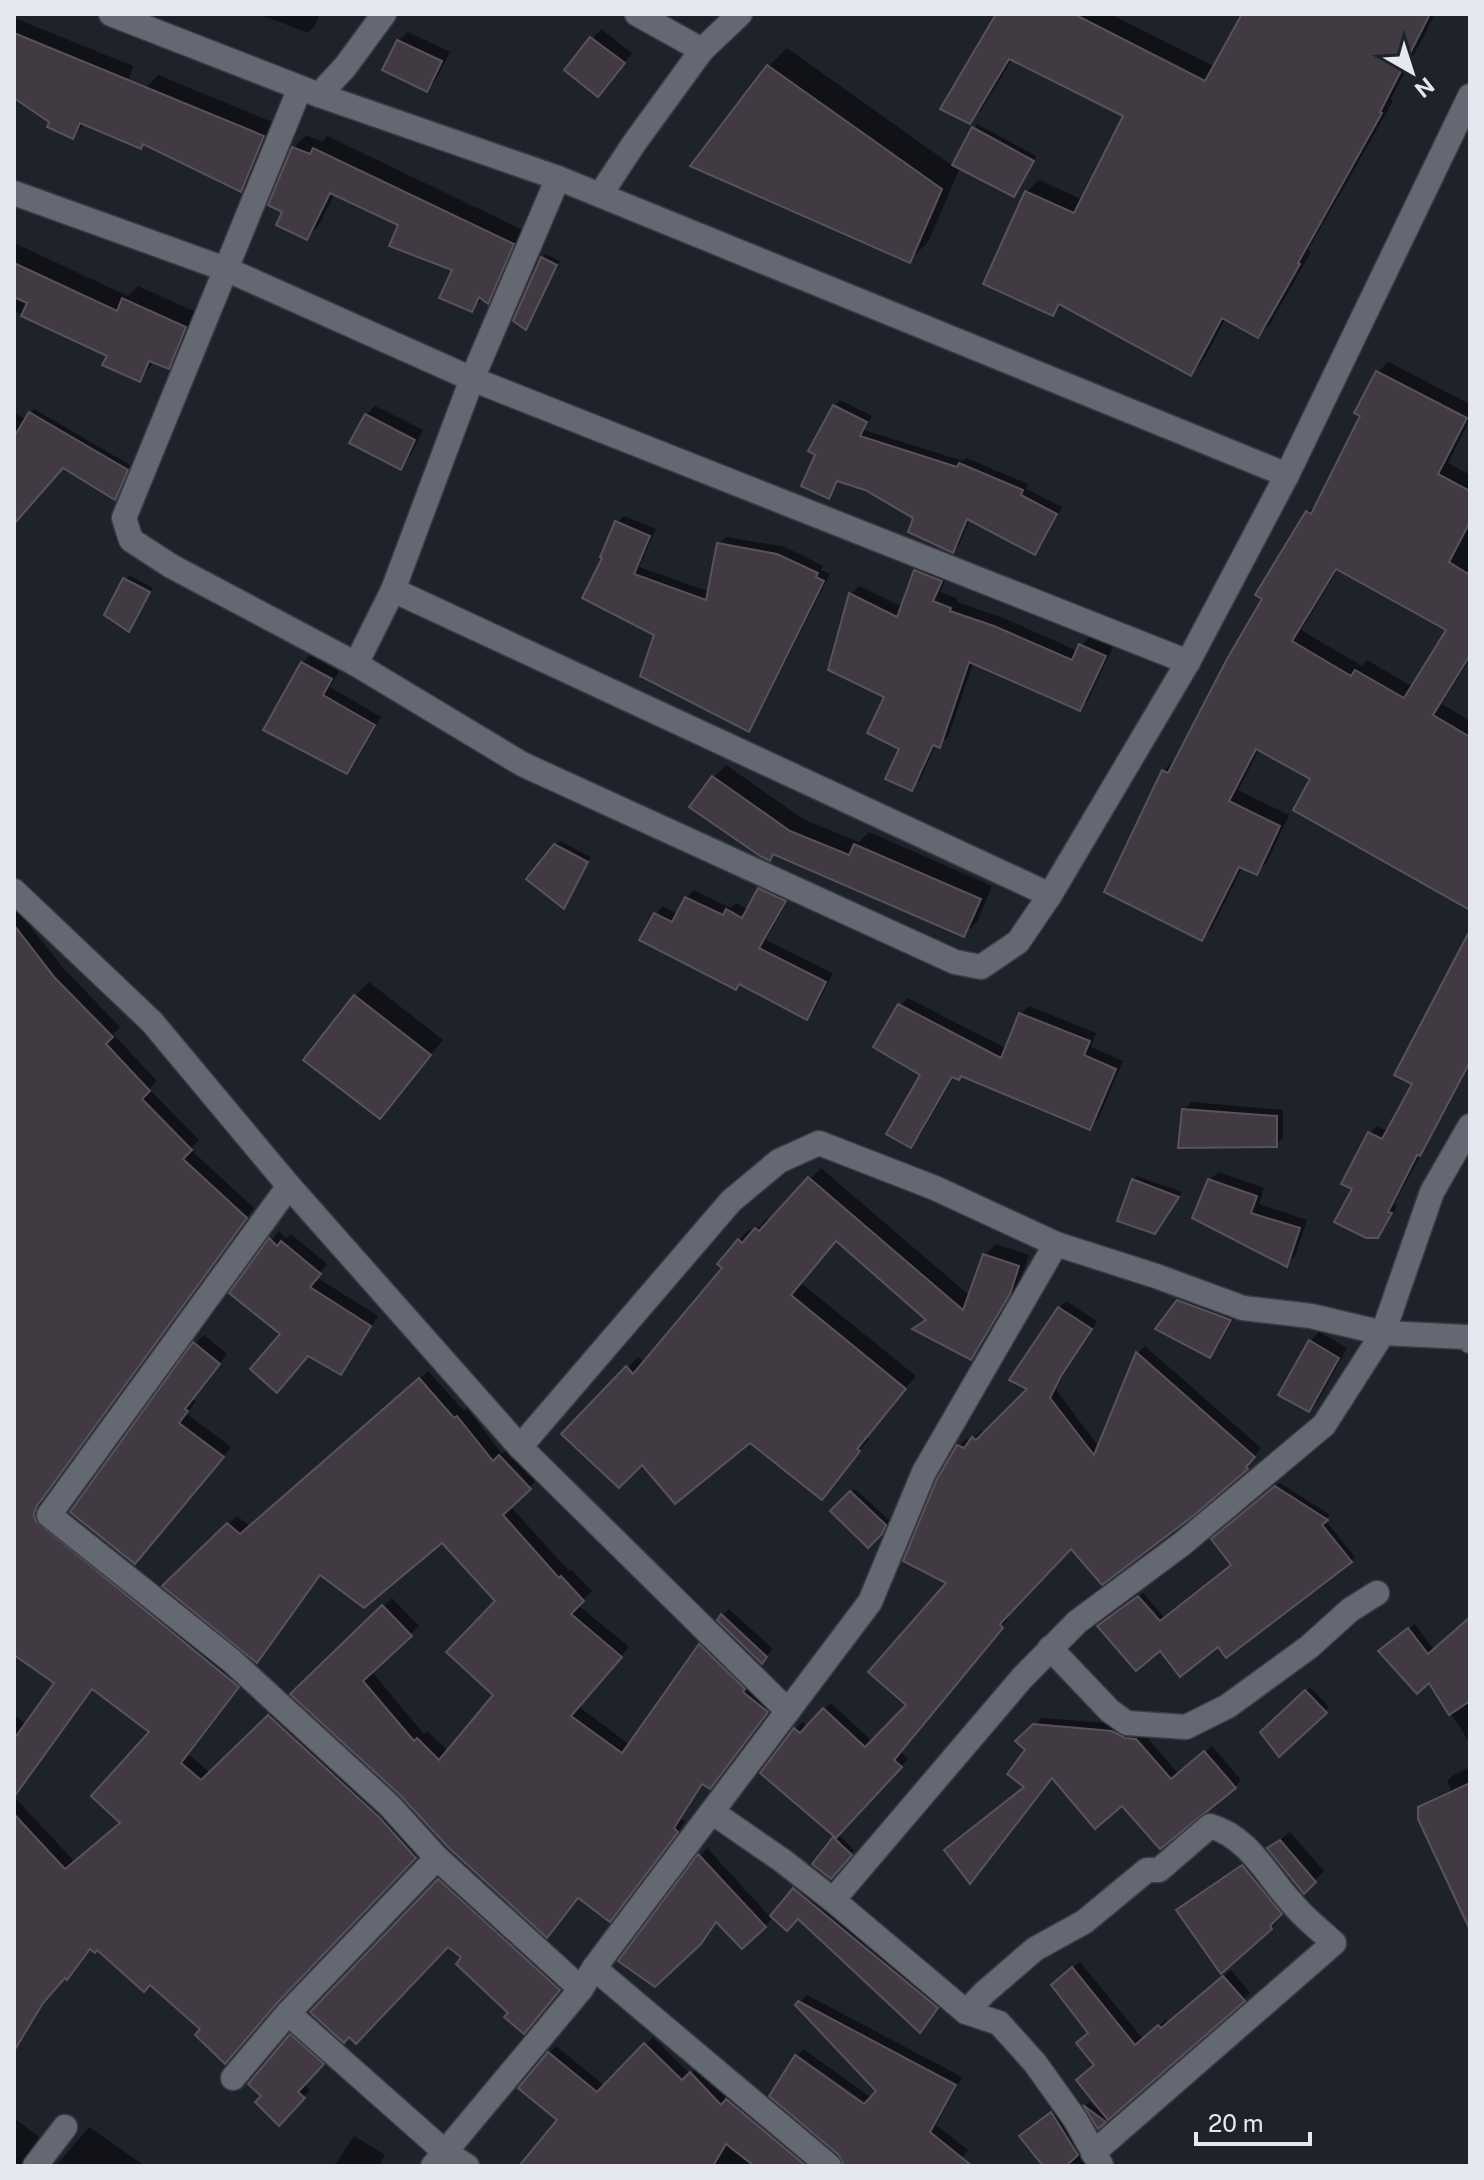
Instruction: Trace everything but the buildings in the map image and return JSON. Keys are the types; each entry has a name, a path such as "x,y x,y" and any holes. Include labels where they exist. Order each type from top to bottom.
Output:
{"street":[{"path":"111,14 310,92 558,178 1287,475"},
{"path":"384,14 345,67 310,92 228,270 124,518 131,540 171,566 356,664 522,764 955,962 981,967 1018,942 1050,895 1188,662 1287,475 1470,96"},
{"path":"637,14 702,50"},
{"path":"600,195 702,50 740,14"},
{"path":"356,664 393,590 472,379 558,178"},
{"path":"14,193 228,270 472,379 1188,662"},
{"path":"393,590 1050,895"},
{"path":"14,891 152,1022 289,1186 520,1447 788,1711"},
{"path":"833,1900 1050,1648 1077,1622 1182,1544 1324,1425 1383,1333 1432,1192 1470,1126"},
{"path":"520,1447 731,1201 779,1161 819,1143 935,1188 1056,1244 1243,1308 1311,1316 1383,1333 1466,1337 1470,1341"},
{"path":"289,1186 49,1515 232,1661 390,1806 437,1858 581,1989"},
{"path":"439,2159 581,1989 870,1602 924,1472 1056,1244"},
{"path":"1050,1648 1110,1711 1127,1723 1186,1727 1228,1706 1309,1647 1334,1622 1377,1593"},
{"path":"712,1812 833,1900 966,2012 999,2023 1035,2063 1067,2108 1097,2160 1334,1943 1294,1906 1263,1864 1221,1829 1210,1826 1159,1870 1147,1870 1084,1922 1035,1949 966,2012"},
{"path":"233,2078 288,2013 437,1858"},
{"path":"594,1968 829,2166"},
{"path":"288,2013 439,2159 467,2166"},
{"path":"35,2166 65,2127"}]}
